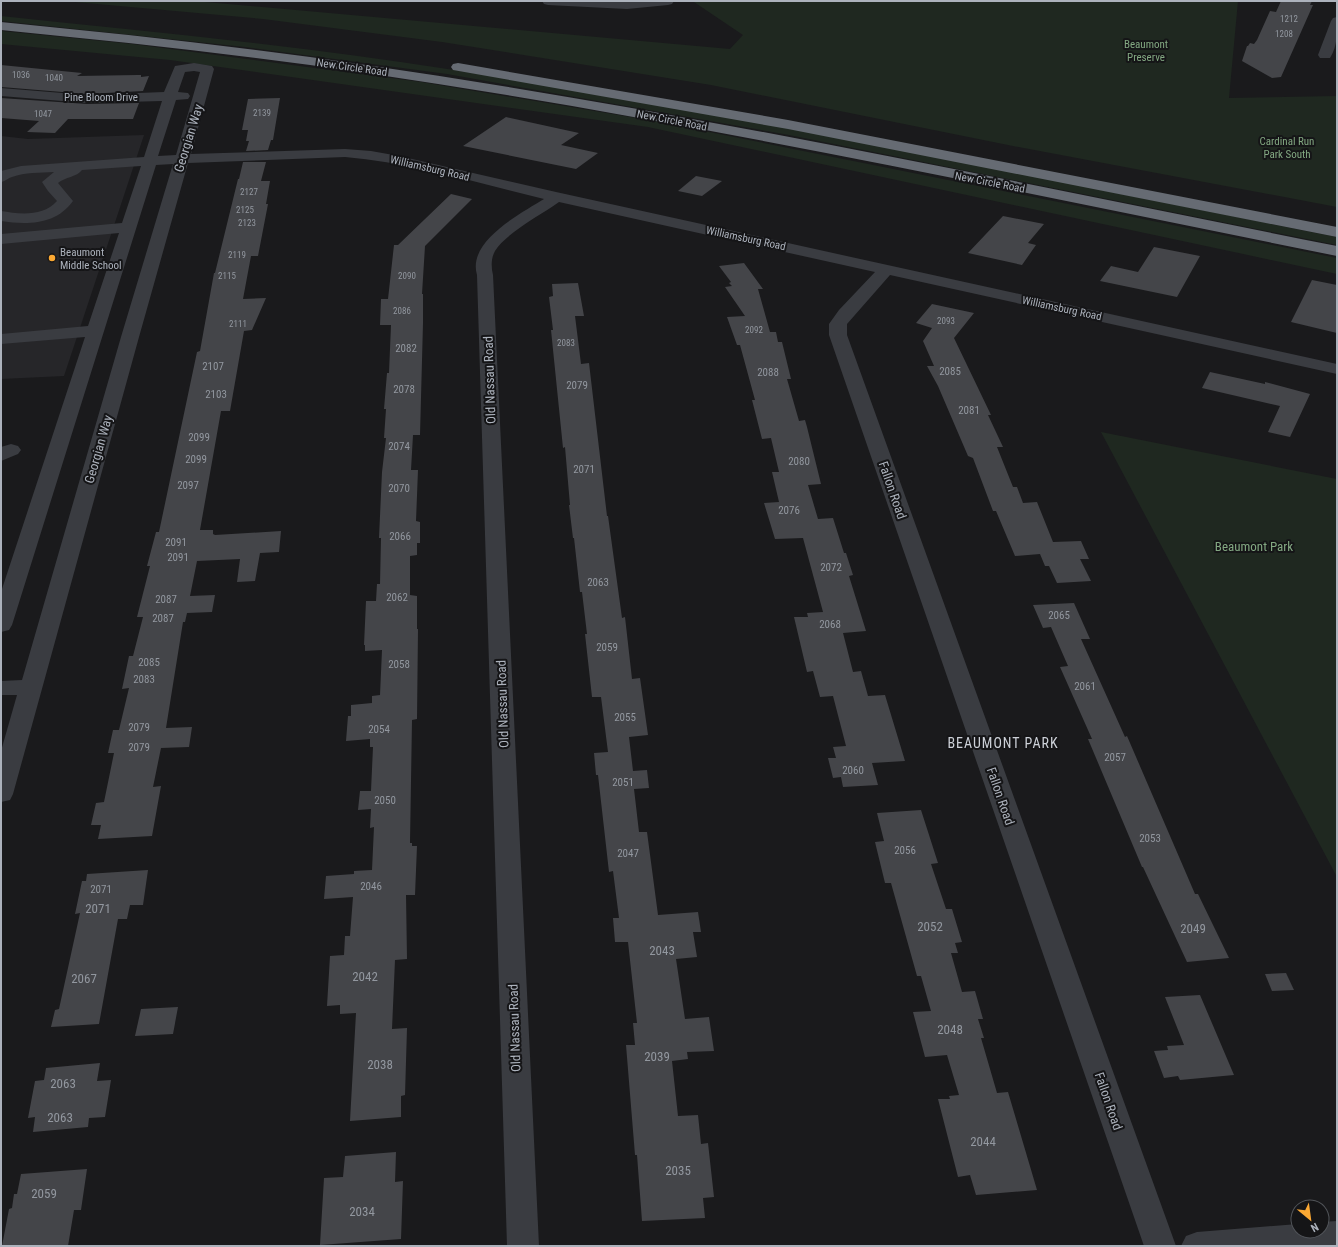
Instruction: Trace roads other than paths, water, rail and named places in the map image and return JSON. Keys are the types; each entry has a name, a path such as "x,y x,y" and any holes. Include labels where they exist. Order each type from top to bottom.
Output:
{"highway":[{"path":"92,22 124,25"},
{"name":"New Circle Road","path":"1,26 253,53 418,76 524,93 743,133 1337,251"},
{"name":"New Circle Road","path":"443,65 682,105 1337,232"}],"street":[{"path":"548,1 612,5 651,4 668,1"},
{"path":"1326,55 1337,21"},
{"name":"Georgian Way","path":"1,625 108,337 181,159 201,95 207,69 194,67 180,69 170,96 129,227 108,337 32,686 1,794"},
{"name":"Pine Bloom Drive","path":"1,92 74,98 201,95"},
{"name":"Williamsburg Road","path":"149,163 181,159 315,154 346,153 371,155 1337,369"},
{"path":"1,178 5,174 21,170 149,163"},
{"path":"1,216 17,219 42,216 57,210 65,201 53,188 50,182 57,176 71,170 149,163"},
{"name":"Old Nassau Road","path":"523,1246 485,275 483,269 484,260 488,249 498,238 556,197"},
{"path":"1,239 129,227"},
{"name":"Fallon Road","path":"887,270 845,314 838,324 838,335 1160,1246"},
{"path":"1,339 108,337"},
{"path":"1,688 32,686"},
{"path":"1197,1246 1337,1235"}],"place":[{"name":"Beaumont Middle School","path":"52,258"}],"district":[{"name":"BEAUMONT PARK","path":"1003,743"}],"park label":[{"name":"Beaumont Preserve","path":"1146,50"},
{"name":"Cardinal Run Park South","path":"1287,147"},
{"name":"Beaumont Park","path":"1254,546"}]}
